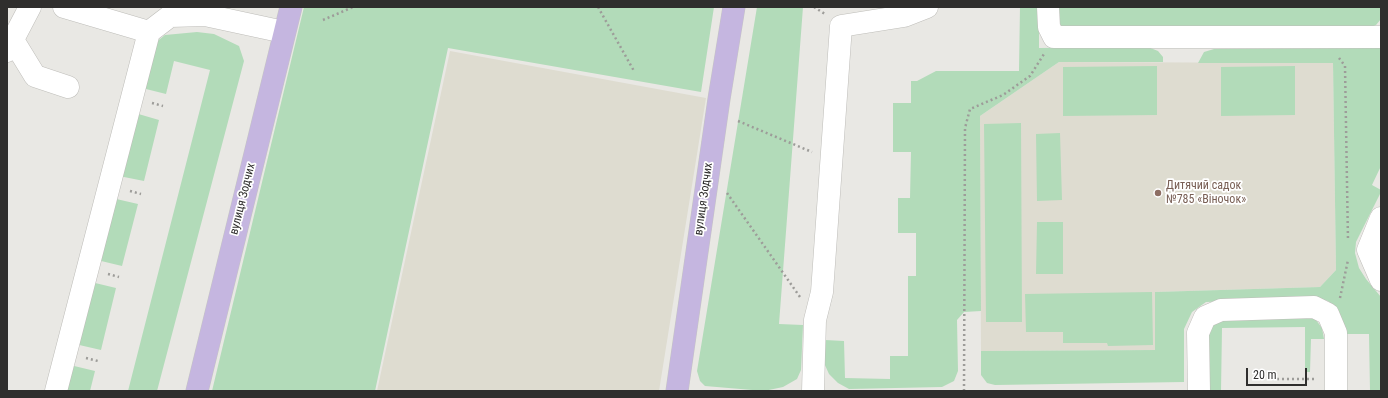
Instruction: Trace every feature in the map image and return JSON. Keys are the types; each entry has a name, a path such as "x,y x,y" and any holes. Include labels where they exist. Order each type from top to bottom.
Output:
{"main road":[{"name":"вулиця Зодчих","path":"197,391 291,7"},
{"name":"вулиця Зодчих","path":"677,391 719,99 734,7"}],"lane":[{"path":"30,7 10,46 35,76 68,87"},
{"path":"64,7 149,32"},
{"path":"813,391 815,320 822,292 841,26 904,16 928,7"},
{"path":"1048,7 1049,27 1054,37 1381,37"},
{"path":"56,391 149,32 170,16 205,15 284,32"},
{"path":"1381,218 1368,250 1381,280"},
{"path":"1199,391 1198,333 1205,317 1221,310 1314,307 1328,314 1336,332 1336,385"}],"path":[{"path":"323,20 353,7"},
{"path":"598,7 634,71"},
{"path":"964,391 965,128 970,109 1003,95 1030,76 1054,37"},
{"path":"1314,38 1338,57 1345,66 1348,247"},
{"path":"736,120 831,160"},
{"path":"725,189 815,320"},
{"path":"1336,332 1339,302 1348,262 1348,254"},
{"path":"1272,379 1336,385"}],"shaded area":[{"path":"450,51 706,98 659,391 377,391"},
{"name":"Дитячий садок №785 «Віночок»","path":"1059,62 1333,63 1336,270 1320,287 1155,292 1156,350 981,351 980,116"}],"green space":[{"path":"304,7 714,7 701,92 448,48 375,391 212,391"},
{"path":"757,7 803,7 779,324 803,325 801,370 797,379 783,387 764,391 705,386 700,381 697,371"},
{"path":"1020,7 1039,7 1039,48 1148,47 1158,51 1163,57 1163,62 1059,62 980,116 981,311 964,312 957,320 958,371 954,381 942,387 849,389 838,383 829,374 824,363 825,340 844,341 845,378 890,379 890,356 908,356 908,276 916,276 916,233 898,233 898,198 910,198 911,152 893,152 893,103 911,103 911,81 917,81 936,71 1019,71"},
{"path":"1056,7 1381,7 1381,19 1376,25 1364,30 1065,30 1059,24"},
{"path":"197,32 214,34 239,46 244,61 157,391 128,391 210,70 174,61 166,94 142,88 155,43 165,35"},
{"path":"1381,48 1381,166 1372,185 1381,190 1381,192 1356,242 1355,253 1359,268 1381,297 1381,391 1370,391 1369,334 1345,334 1335,308 1328,301 1316,298 1206,302 1192,312 1184,329 1184,382 995,385 987,383 981,375 981,351 1155,350 1155,292 1320,287 1336,270 1333,63 1198,63 1204,52 1214,49"},
{"path":"1157,66 1157,115 1063,116 1063,67"},
{"path":"1295,66 1295,115 1221,116 1221,67"},
{"path":"135,113 159,120 144,181 119,176"},
{"path":"1021,123 1022,322 986,322 984,124"},
{"path":"1060,133 1062,200 1037,201 1036,134"},
{"path":"112,198 138,204 122,266 97,260"},
{"path":"1037,222 1063,222 1063,274 1036,274"},
{"path":"91,282 116,288 101,350 75,344"},
{"path":"1152,292 1153,345 1108,346 1107,343 1063,343 1063,332 1026,332 1025,294"},
{"path":"1306,316 1316,320 1322,328 1324,339 1311,339 1310,372 1305,372 1305,327 1222,328 1221,391 1207,391 1206,332 1212,322 1221,318"},
{"path":"70,365 95,371 90,391 63,391"}],"place":[{"name":"Дитячий садок №785 «Віночок»","path":"1158,193"}]}
